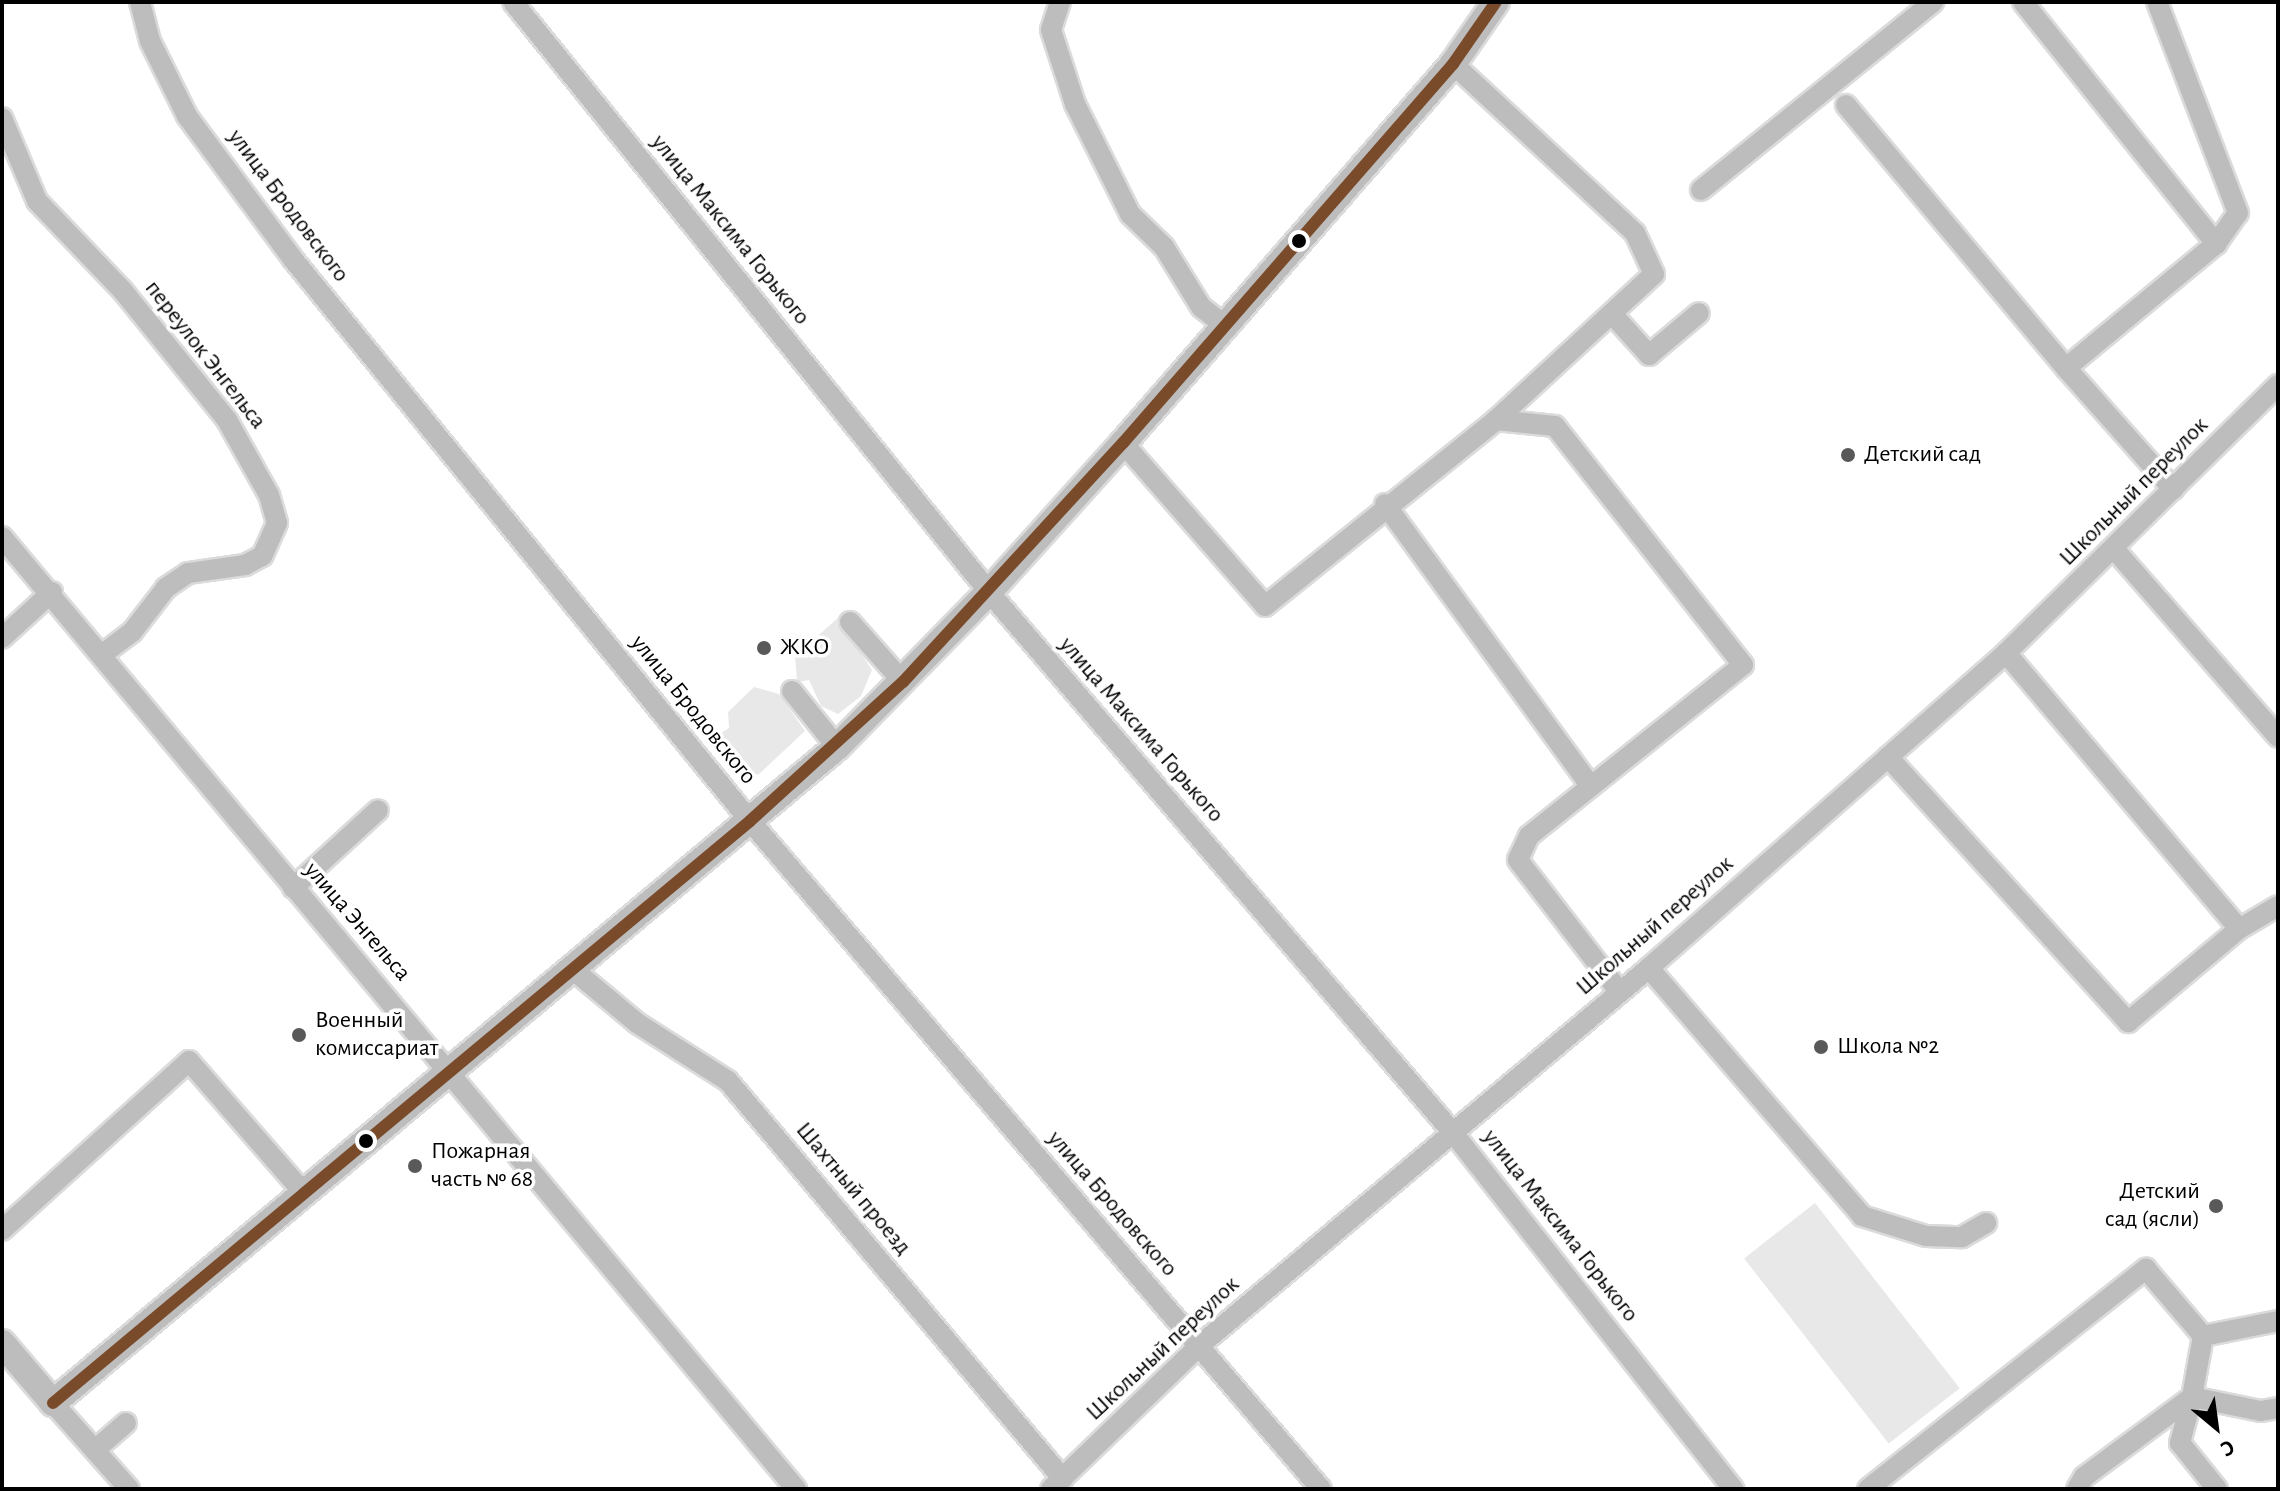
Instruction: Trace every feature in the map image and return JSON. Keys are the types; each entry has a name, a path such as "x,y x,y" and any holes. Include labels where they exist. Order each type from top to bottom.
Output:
{"main road":[{"path":"2,1343 53,1403 302,1191 837,747 989,592 1123,443 1223,324 1453,64 1496,2"}],"street":[{"name":"улица Бродовского","path":"140,2 150,41 187,116 292,258 750,821 1321,1489"},
{"name":"улица Максима Горького","path":"513,2 989,592 1454,1134 1733,1489"},
{"path":"1060,2 1051,30 1075,104 1130,214 1164,247 1201,307 1223,324"},
{"path":"1701,190 1933,2"},
{"path":"2023,2 2216,244"},
{"path":"2066,368 2216,244 2238,213 2157,2"},
{"path":"1123,443 1265,606 1385,504 1496,420 1654,274 1635,233 1453,64"},
{"path":"1846,105 2066,368 2173,489"},
{"name":"переулок Энгельса","path":"2,118 37,201 123,291 227,420 269,495 277,523 262,556 245,565 188,573 166,588 132,632 104,653"},
{"path":"1613,315 1649,355 1699,313"},
{"name":"Школьный переулок","path":"1057,1484 1199,1346 1649,968 2006,653 2115,550 2278,385"},
{"path":"1496,420 1555,426 1743,665 1529,836 1518,860 1619,991"},
{"path":"1385,504 1591,786"},
{"name":"улица Энгельса","path":"2,537 104,653 293,888 449,1069 796,1489"},
{"path":"2115,550 2278,737"},
{"path":"2,638 52,592"},
{"path":"850,622 903,682"},
{"path":"2006,653 2239,929"},
{"path":"792,691 837,747"},
{"path":"1888,757 2128,1022 2239,929 2278,906"},
{"path":"293,888 378,810"},
{"name":"Шахтный проезд","path":"571,968 637,1023 728,1081 1057,1484"},
{"path":"1649,968 1862,1216 1926,1236 1962,1237 1986,1223"},
{"path":"2,1230 189,1061 302,1191"},
{"path":"1868,1489 1996,1382 2146,1269 2203,1336"},
{"path":"2203,1336 2278,1321"},
{"path":"2203,1336 2180,1443 2217,1489"},
{"path":"2192,1397 2261,1411 2278,1408"},
{"path":"2084,1485 2192,1397"},
{"path":"53,1403 129,1489"},
{"path":"95,1450 126,1423"}],"shaded area":[{"path":"838,618 872,670 861,696 838,714 821,706 809,680 797,682 795,656"},
{"path":"754,687 779,694 805,731 758,775 723,757 710,740 729,728 728,712"},
{"path":"1815,1203 1960,1388 1889,1444 1744,1258"}],"transit line":[{"path":"53,1403 750,821 903,682 1123,443 1453,64 1496,2"}],"place":[{"name":"Детский сад","path":"1848,455"},
{"name":"ЖКО","path":"764,648"},
{"name":"Военный комиссариат","path":"299,1035"},
{"name":"Школа №2","path":"1821,1047"},
{"name":"Пожарная часть № 68","path":"415,1166"},
{"name":"Детский сад (ясли)","path":"2216,1206"}]}
